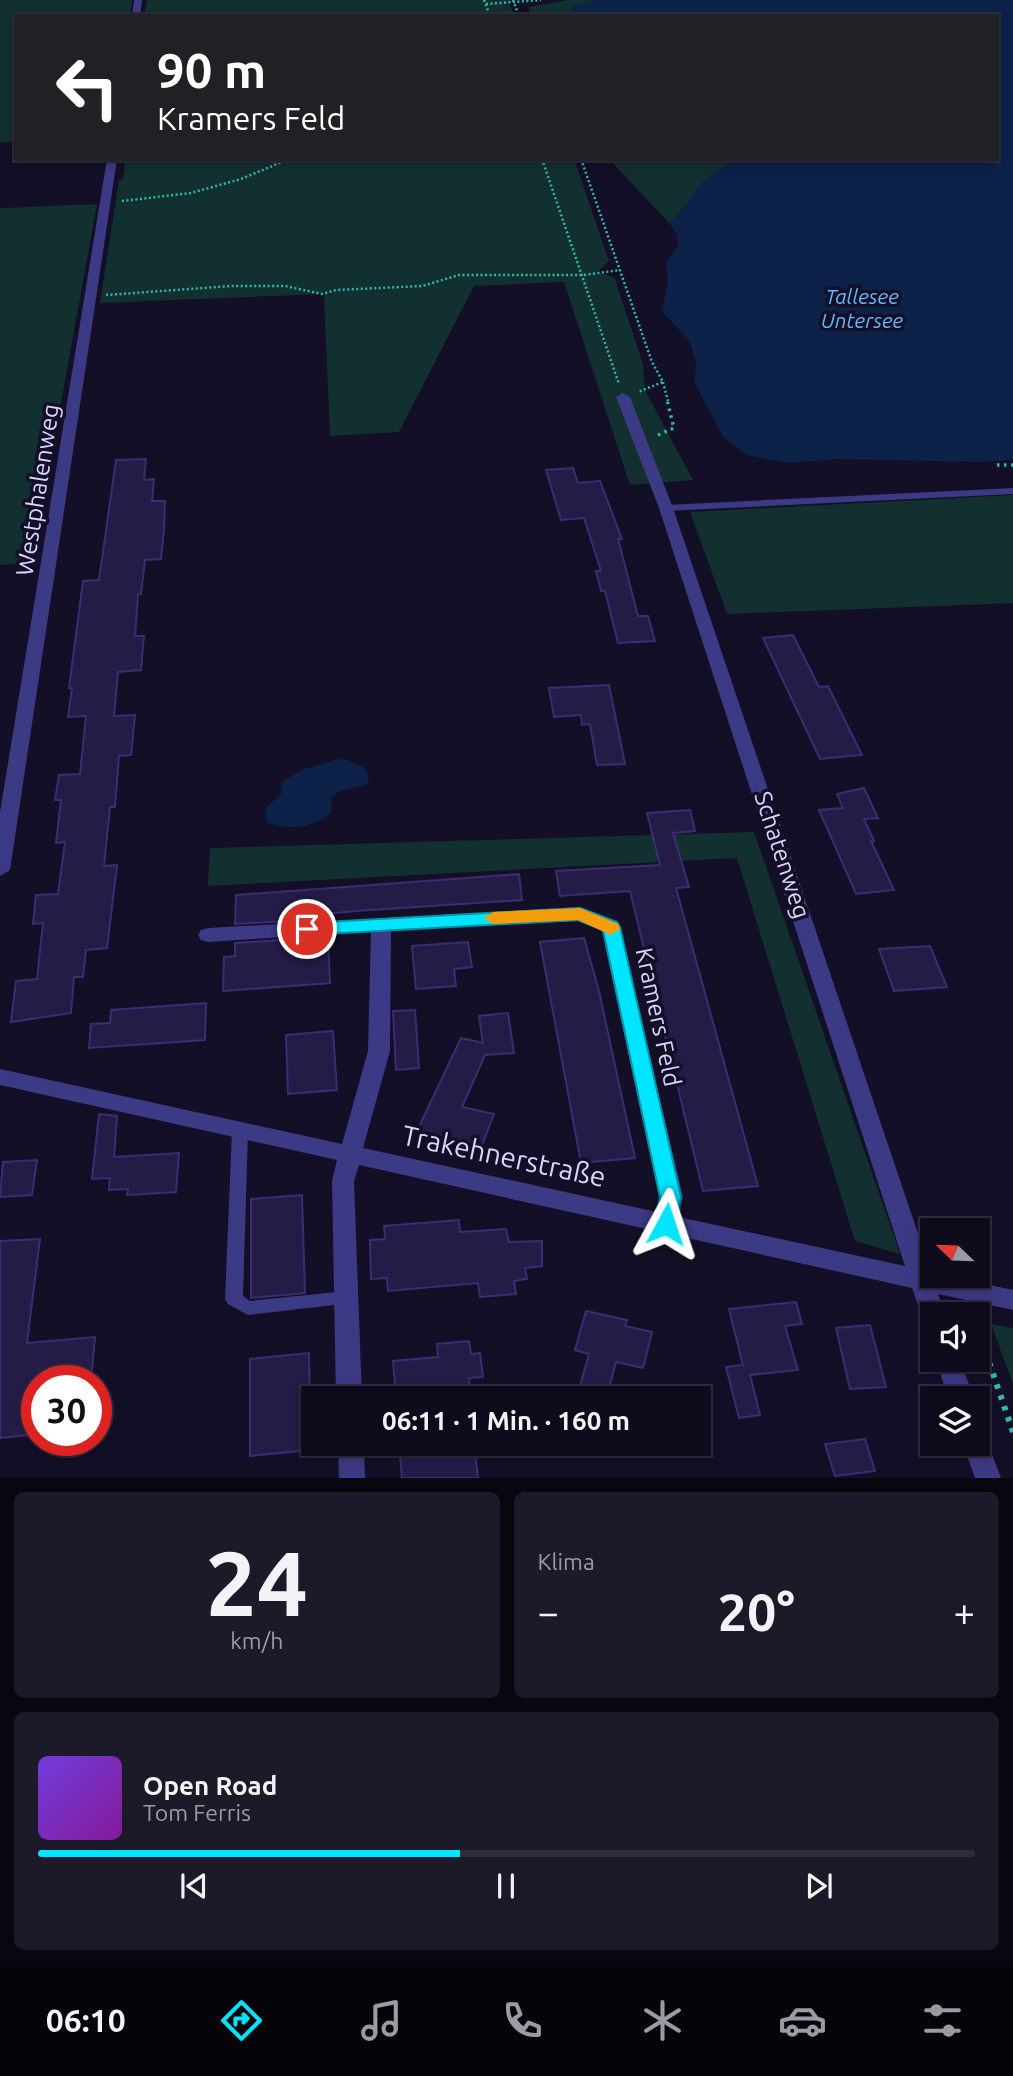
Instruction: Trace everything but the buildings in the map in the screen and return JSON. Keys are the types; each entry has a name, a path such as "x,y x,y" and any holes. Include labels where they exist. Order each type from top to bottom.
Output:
{"street":[{"name":"Westphalenweg","path":"0,870 113,161"},
{"name":"Schatenweg","path":"623,397 666,509 920,1279"},
{"name":"Kramers Feld","path":"208,935 580,914 611,927 671,1197 666,1224"},
{"path":"349,1386 343,1181 379,1051 381,924"},
{"name":"Trakehnerstraße","path":"0,1077 920,1279"},
{"name":"Trakehnerstraße","path":"960,1288 1013,1300"},
{"path":"351,1456 352,1478"},
{"path":"980,1456 988,1478"}],"lane":[{"path":"666,509 1013,491"},
{"path":"240,1130 234,1299 248,1308 346,1298"}],"path":[{"path":"485,2 541,0"},
{"path":"106,201 152,200 191,192 241,179 284,161"},
{"path":"543,161 584,275 623,397 663,382"},
{"path":"582,161 652,362 663,382 674,428"},
{"path":"92,296 231,286 285,286 322,294 336,290 422,286 459,275 584,275 620,270"},
{"path":"997,466 1013,465"},
{"path":"990,1365 1013,1432"}],"green space":[{"path":"0,0 132,0 130,14 14,14 14,142 0,142"},
{"path":"147,0 514,0 508,2 514,14 144,14"},
{"path":"568,0 597,0 574,6 571,14 531,14 528,7"},
{"path":"125,161 575,161 609,261 597,272 614,277 643,364 645,390 693,480 630,485 564,282 474,286 399,432 330,436 324,294 100,303 119,180 123,180"},
{"path":"611,161 728,161 727,165 707,178 669,223"},
{"path":"97,204 32,563 0,565 0,208"},
{"path":"1013,495 1013,603 727,614 690,512"},
{"path":"754,832 900,1254 855,1241 737,858 208,886 210,848"},
{"path":"991,1324 1013,1328 1013,1384"}],"water":[{"name":"Tallesee Untersee","path":"597,0 1013,0 1013,460 978,462 839,459 788,463 747,455 723,437 694,382 696,362 689,340 662,312 668,281 666,264 678,245 677,234 669,223 707,178 727,165 726,161 999,161 999,14 571,14 574,6"},
{"path":"342,758 363,767 369,775 368,784 337,792 331,799 332,812 309,825 285,827 267,823 265,809 281,794 282,782 301,770"}],"slow traffic":[{"path":"493,918 580,914 611,929"}],"route":[{"path":"307,929 580,914 611,927 671,1197 666,1224"}]}
